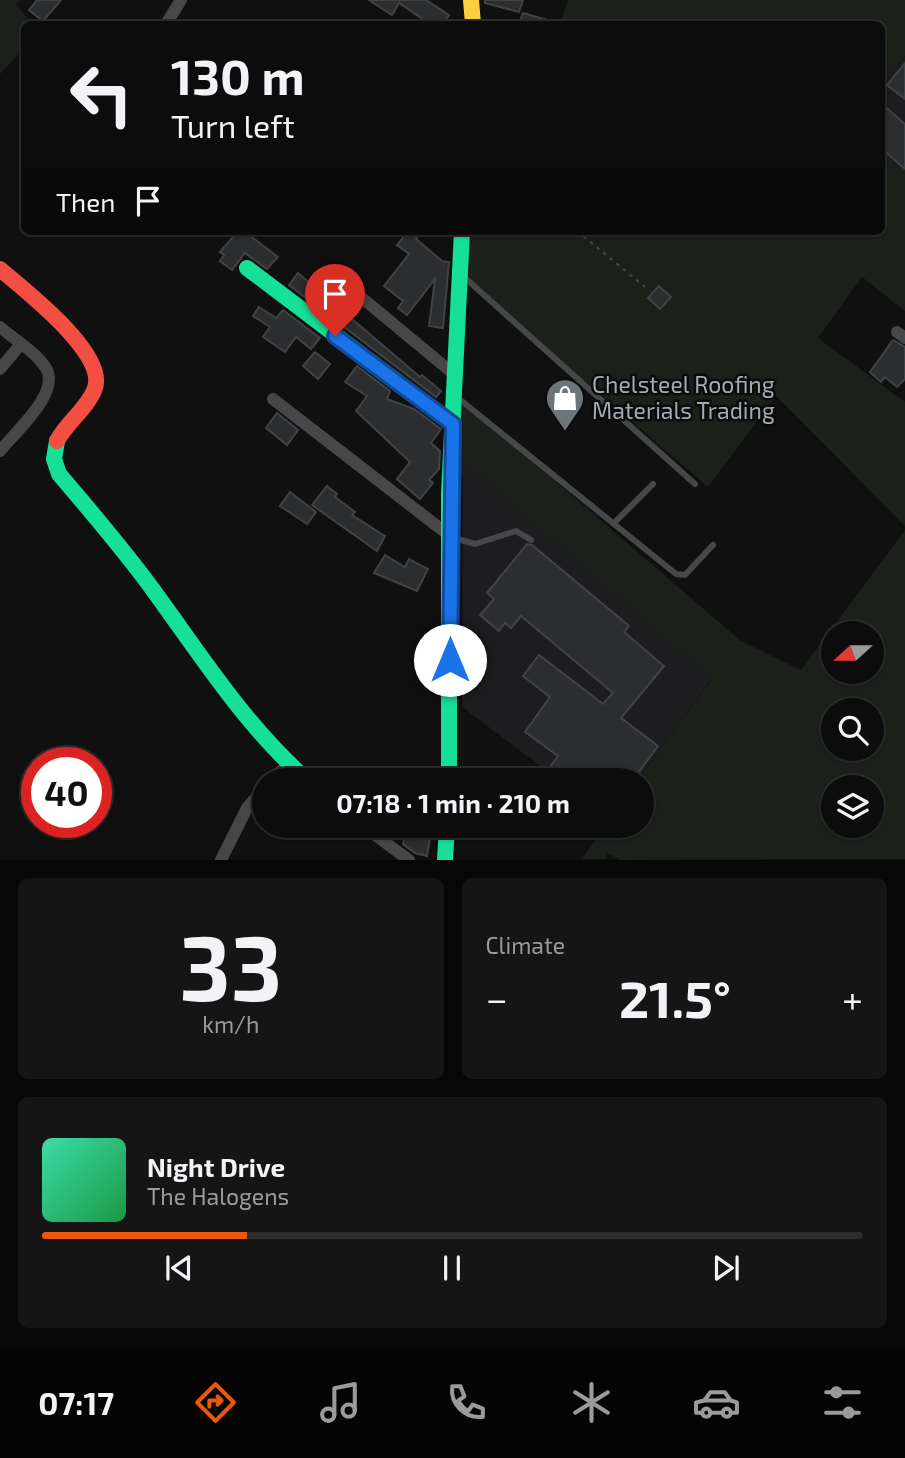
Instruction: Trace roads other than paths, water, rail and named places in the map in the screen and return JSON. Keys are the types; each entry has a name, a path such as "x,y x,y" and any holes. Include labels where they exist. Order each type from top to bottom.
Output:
{"street":[{"path":"168,21 181,0"},
{"path":"471,0 473,21"},
{"path":"449,768 450,536 462,235"},
{"path":"247,268 453,424"},
{"path":"0,269 78,342 97,373 95,386 57,441 52,455 59,474 139,570 199,659 292,768"},
{"path":"338,278 455,375"},
{"path":"0,327 47,369 51,381 46,397 0,451"},
{"path":"0,369 21,344"},
{"path":"273,399 450,536"},
{"path":"285,768 288,765"},
{"path":"221,859 252,802"},
{"path":"380,838 409,859"},
{"path":"445,859 446,838"}],"lane":[{"path":"460,274 695,484"},
{"path":"454,394 680,576 685,575 713,545"},
{"path":"614,523 653,484"},
{"path":"450,536 475,544 516,531 531,540"}],"place":[{"name":"Chelsteel Roofing Materials Trading","path":"565,432"}]}
